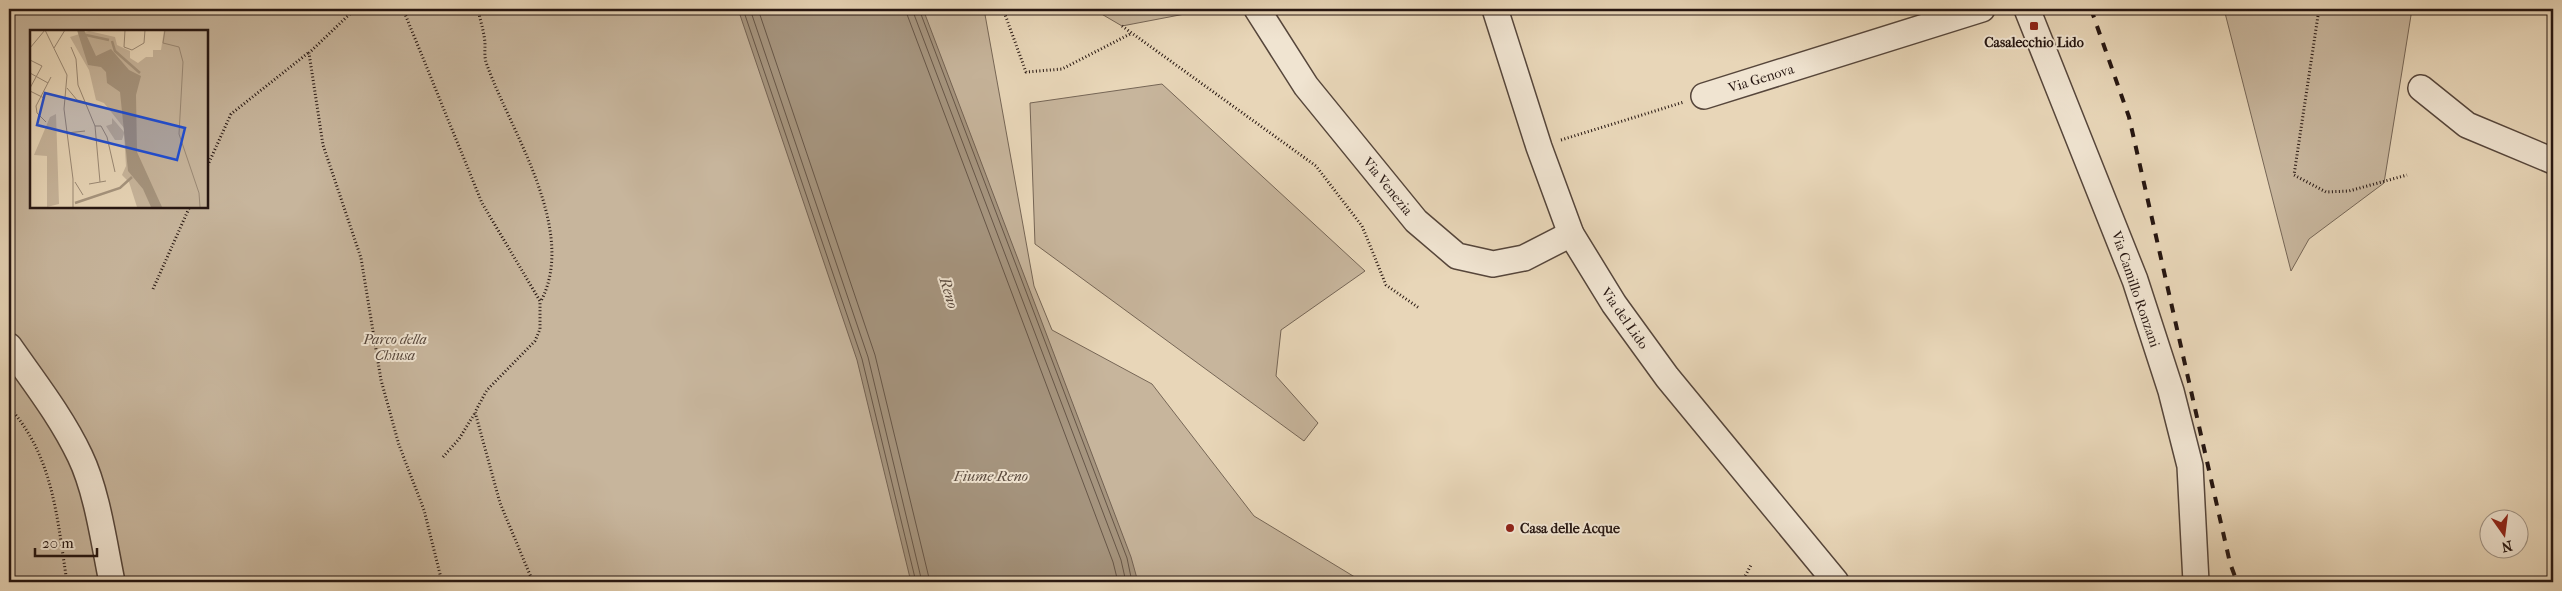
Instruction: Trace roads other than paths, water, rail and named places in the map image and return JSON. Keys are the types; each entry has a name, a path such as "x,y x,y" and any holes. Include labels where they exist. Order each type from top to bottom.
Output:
{"street":[{"name":"Via Venezia","path":"1257,9 1306,86 1416,221 1456,256 1493,264 1524,258 1571,234"},
{"name":"Via del Lido","path":"1495,9 1539,147 1571,234 1614,304 1667,377 1836,582"},
{"name":"Via Genova","path":"1704,96 1982,9"},
{"name":"Via Camillo Ronzani","path":"2027,9 2135,280 2171,391 2190,466 2196,582"},
{"path":"2421,88 2467,125 2553,161"},
{"path":"9,346 61,419 81,458 98,515 112,582"}],"water":[{"name":"Fiume Reno","path":"738,9 923,9 1131,557 1138,582 911,582 857,360"}],"railway":[{"path":"2091,9 2129,117 2230,563 2237,582"}],"place":[{"name":"Casalecchio Lido","path":"2034,26"},
{"name":"Casa delle Acque","path":"1510,528"}],"water label":[{"name":"Reno","path":"949,293"}],"park label":[{"name":"Parco della Chiusa","path":"395,348"}]}
